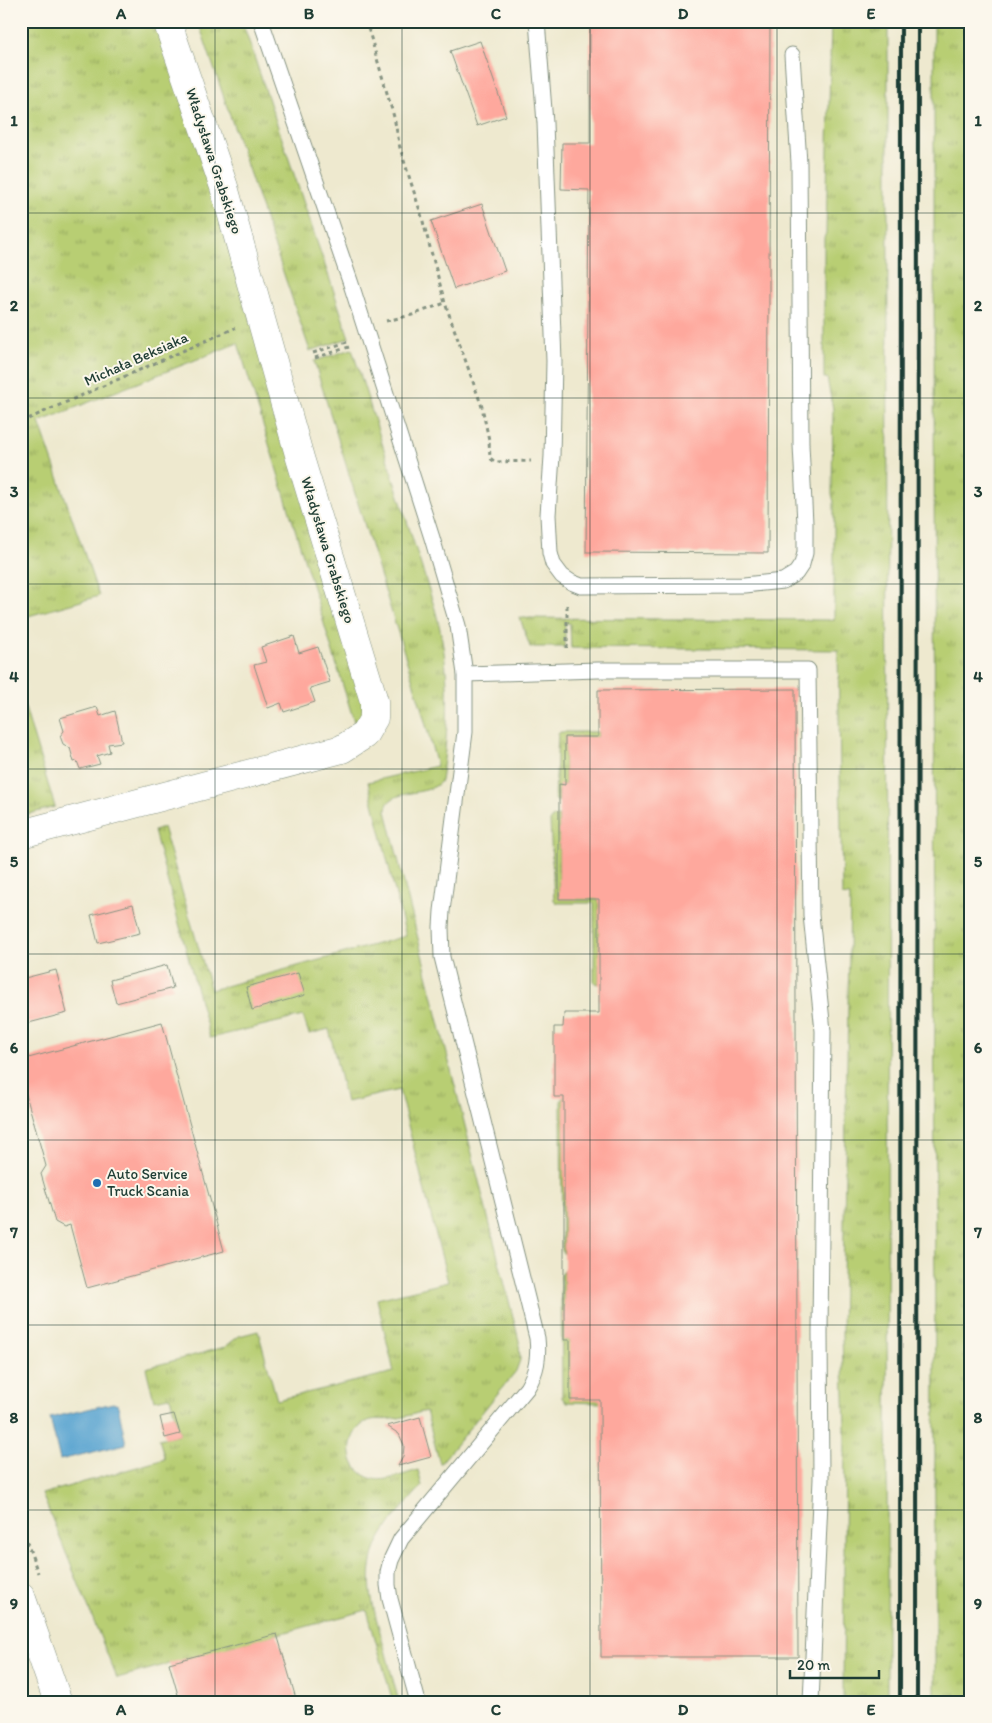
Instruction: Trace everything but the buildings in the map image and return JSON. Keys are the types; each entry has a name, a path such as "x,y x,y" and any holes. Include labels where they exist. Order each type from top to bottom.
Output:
{"street":[{"name":"Władysława Grabskiego","path":"21,834 342,749 364,735 374,718 374,701 300,458 224,187 167,21"},
{"path":"21,1596 58,1702"}],"lane":[{"path":"260,21 364,327 453,605 461,642 465,674 465,732 442,911 442,957 537,1338 538,1358 535,1373 524,1392 401,1539 391,1560 388,1578 389,1592 418,1702"},
{"path":"537,21 545,123 554,360 552,456 548,515 550,553 553,564 562,576 581,586 744,585 783,581 796,573 802,564 805,553 805,523 801,445 799,172 792,54"},
{"path":"465,674 598,670 808,670 811,915 823,1031 820,1323 821,1479 811,1702"}],"path":[{"path":"366,21 394,116 400,148 444,303 482,407 489,440 490,458 495,462 516,461"},
{"path":"364,327 444,303"},
{"name":"Michała Beksiaka","path":"21,422 260,317"},
{"path":"313,353 350,341"},
{"path":"314,358 352,346"},
{"path":"567,609 567,650"}],"green space":[{"path":"21,21 160,21 369,705 356,728 238,343 39,422 99,596 21,618"},
{"path":"198,21 242,21 349,338 310,351"},
{"path":"831,21 888,21 887,1702 843,1702 845,1427 842,1335 850,896 842,895 838,650 571,648 570,623 565,623 565,647 530,647 520,618 834,620 833,409 827,378 824,378 824,238 826,233"},
{"path":"934,21 971,21 971,1702 935,1702"},
{"path":"352,349 435,609 444,652 446,673 446,738 441,781 427,789 400,795 388,804 386,811 519,1341 520,1360 516,1371 440,1464 426,1411 366,1422 354,1435 351,1444 353,1461 357,1469 364,1475 378,1480 418,1470 422,1486 385,1530 371,1563 370,1576 373,1603 399,1702 393,1702 367,1610 117,1678 42,1494 165,1459 159,1439 180,1434 170,1397 154,1400 146,1368 225,1347 239,1336 258,1331 277,1400 394,1372 377,1299 448,1282 399,1090 346,1102 329,1029 309,1034 303,1016 210,1038 154,831 163,827 211,990 406,936 368,782 437,766 421,707 314,361"},
{"path":"21,695 55,807 21,816"},
{"path":"561,732 598,732 598,737 565,737 565,785 559,785 558,802 555,799 558,735"},
{"path":"559,816 559,899 599,899 599,984 594,981 594,903 557,903 554,900 550,821 553,817"},
{"path":"564,1097 564,1254 562,1251 561,1101"},
{"path":"564,1271 564,1340 570,1340 570,1399 600,1400 601,1403 567,1402 562,1398 561,1275"}],"water":[{"path":"113,1403 118,1405 126,1444 60,1460 50,1418"}],"railway":[{"path":"900,1702 901,21"},
{"path":"917,1702 918,21"}],"place":[{"name":"Auto Service Truck Scania","path":"97,1183"}]}
